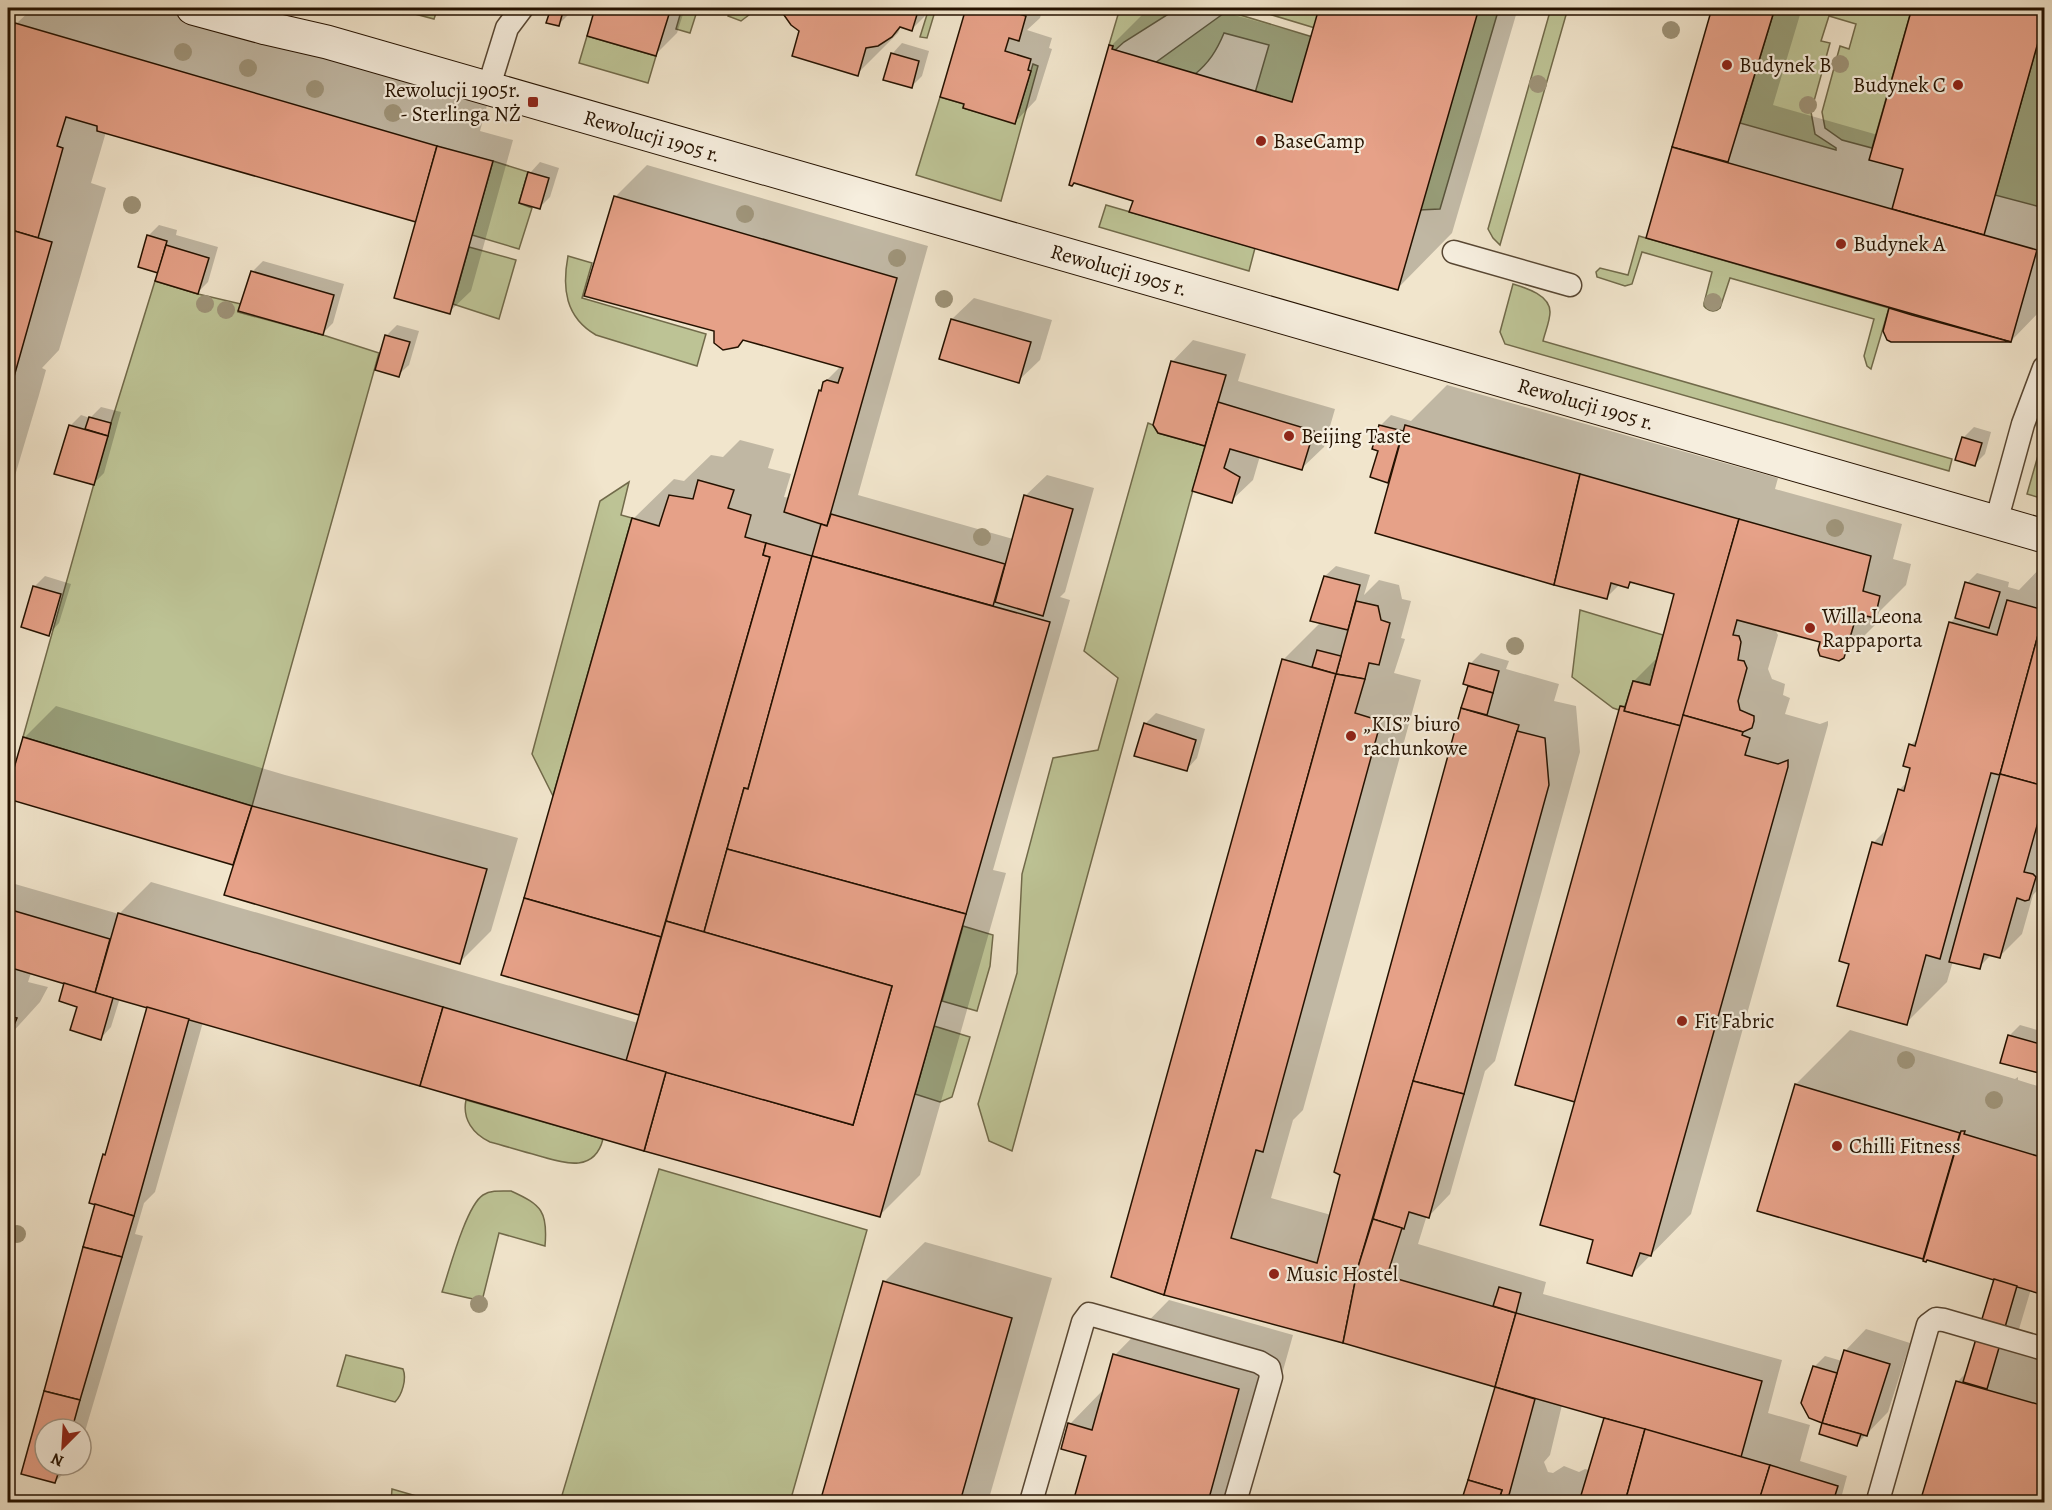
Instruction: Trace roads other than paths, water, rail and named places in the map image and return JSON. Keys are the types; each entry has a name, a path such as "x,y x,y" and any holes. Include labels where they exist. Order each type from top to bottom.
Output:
{"street":[{"name":"Rewolucji 1905 r.","path":"193,8 327,42 2044,536"}],"lane":[{"path":"488,89 507,28 522,8"},
{"path":"1454,252 1570,285"},
{"path":"1996,522 2023,424 2044,368"},
{"path":"1031,1503 1083,1322 1089,1314 1259,1362 1269,1368 1271,1377 1235,1503"},
{"path":"1878,1497 1928,1325 1936,1319 1944,1320 2044,1349"}],"place":[{"name":"Budynek B","path":"1727,65"},
{"name":"Budynek C","path":"1958,85"},
{"name":"Rewolucji 1905r. - Sterlinga NŻ","path":"533,102"},
{"name":"BaseCamp","path":"1261,141"},
{"name":"Budynek A","path":"1841,244"},
{"name":"Beijing Taste","path":"1289,436"},
{"name":"Willa Leona Rappaporta","path":"1810,628"},
{"name":"„KIS” biuro rachunkowe","path":"1351,736"},
{"name":"Fit Fabric","path":"1682,1021"},
{"name":"Chilli Fitness","path":"1837,1146"},
{"name":"Music Hostel","path":"1274,1274"}]}
